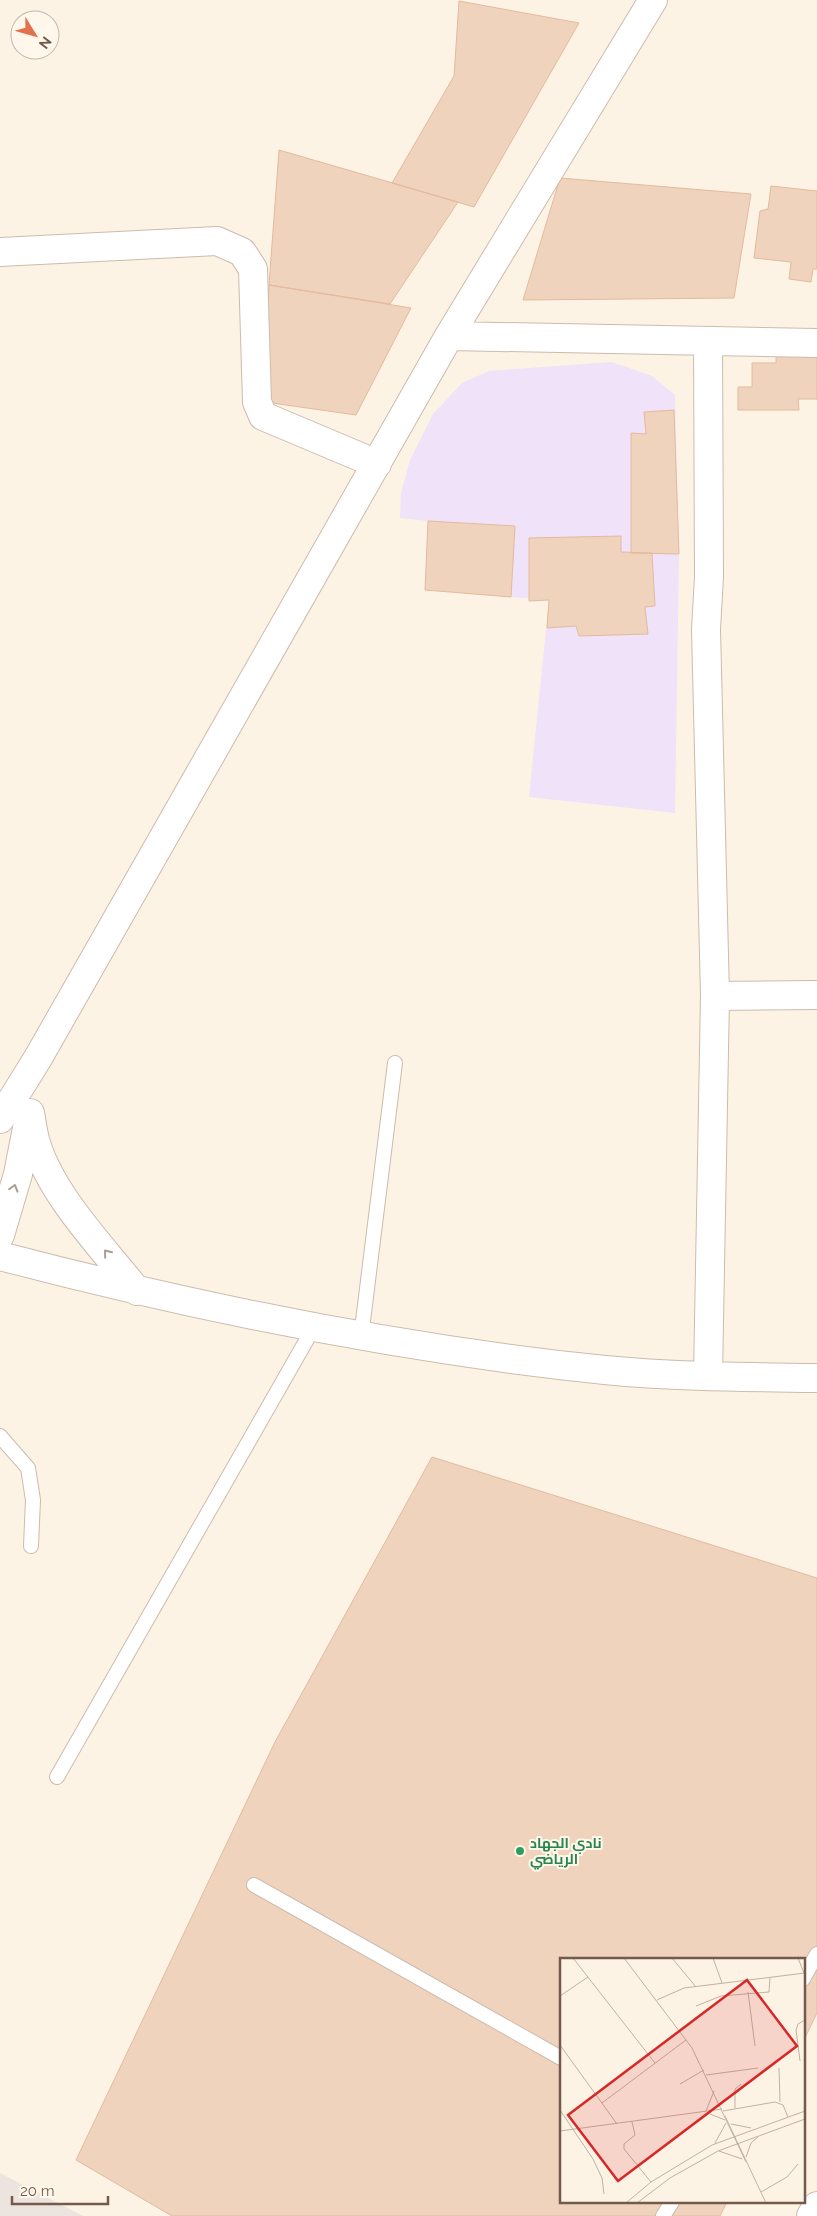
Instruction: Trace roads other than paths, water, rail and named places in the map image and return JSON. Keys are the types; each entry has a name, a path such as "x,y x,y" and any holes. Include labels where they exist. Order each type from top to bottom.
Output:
{"street":[{"path":"0,1235 18,1174 8,1115 38,1058 449,336 653,0"},
{"path":"0,252 216,241 242,252 253,269 257,402 263,416 376,464"},
{"path":"449,336 817,343"},
{"path":"708,341 709,577 706,629 714,996 708,1376"},
{"path":"714,996 817,995"},
{"path":"8,1115 36,1144 47,1170 70,1207 137,1291"},
{"path":"0,1256 197,1305 361,1337 606,1370 708,1376 817,1378"},
{"path":"811,2216 817,2206"}],"lane":[{"path":"361,1337 395,1063"},
{"path":"57,1778 314,1327"},
{"path":"0,1436 28,1468 34,1500 31,1546"},
{"path":"254,1885 560,2057"},
{"path":"804,1977 817,1954"},
{"path":"663,2216 671,2204"}],"place":[{"name":"نادي الجهاد الرياضي","path":"520,1851"}]}
